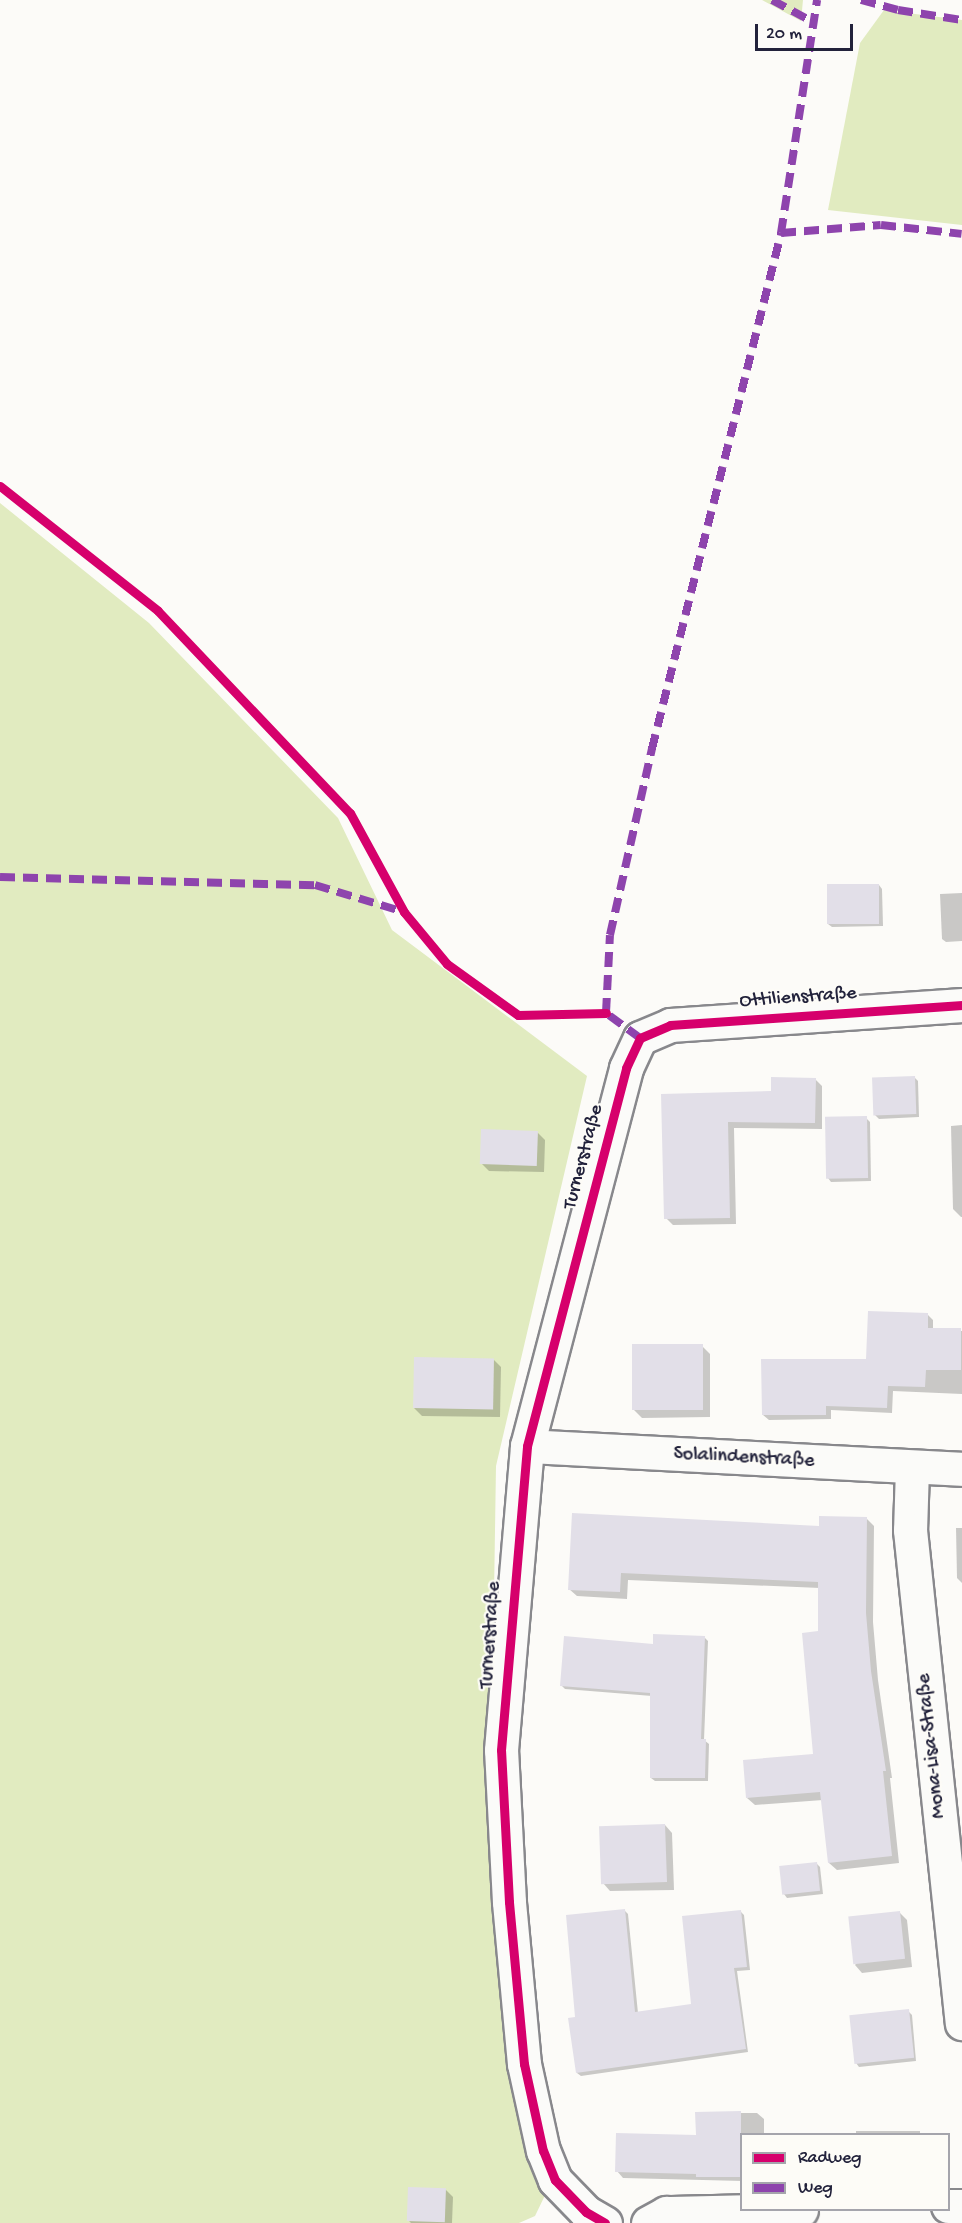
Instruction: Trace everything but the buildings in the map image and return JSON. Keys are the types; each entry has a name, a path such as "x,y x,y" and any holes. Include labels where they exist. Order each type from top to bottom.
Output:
{"street":[{"name":"Ottilienstraße","path":"640,1038 670,1024 962,1005"},
{"name":"Turnerstraße","path":"605,2223 586,2212 555,2180 543,2151 524,2064 509,1902 501,1750 513,1587 527,1446 626,1068 640,1038"},
{"name":"Solalindenstraße","path":"527,1446 962,1469"},
{"name":"Mona-Lisa-Straße","path":"912,1468 911,1541 962,2023"},
{"path":"648,2223 666,2212 740,2211"}],"green space":[{"path":"762,0 803,0 801,21"},
{"path":"884,10 962,20 962,225 828,210 860,43"},
{"path":"0,503 149,623 338,818 392,930 587,1076 496,1466 490,1855 509,2063 549,2187 535,2216 519,2223 0,2223"}],"marked path":[{"path":"772,0 813,22"},
{"path":"640,1038 606,1013 610,935 652,749 781,233 817,0"},
{"path":"861,0 898,10 962,20"},
{"path":"781,233 881,225 962,234"},
{"path":"0,877 315,885 404,912"}],"cycle path":[{"path":"0,486 158,611 350,813 404,912 447,964 518,1015 606,1013"},
{"path":"605,2223 586,2212 555,2180 543,2151 524,2064 509,1902 501,1750 527,1446 626,1068 640,1038 670,1025 962,1005"}]}
